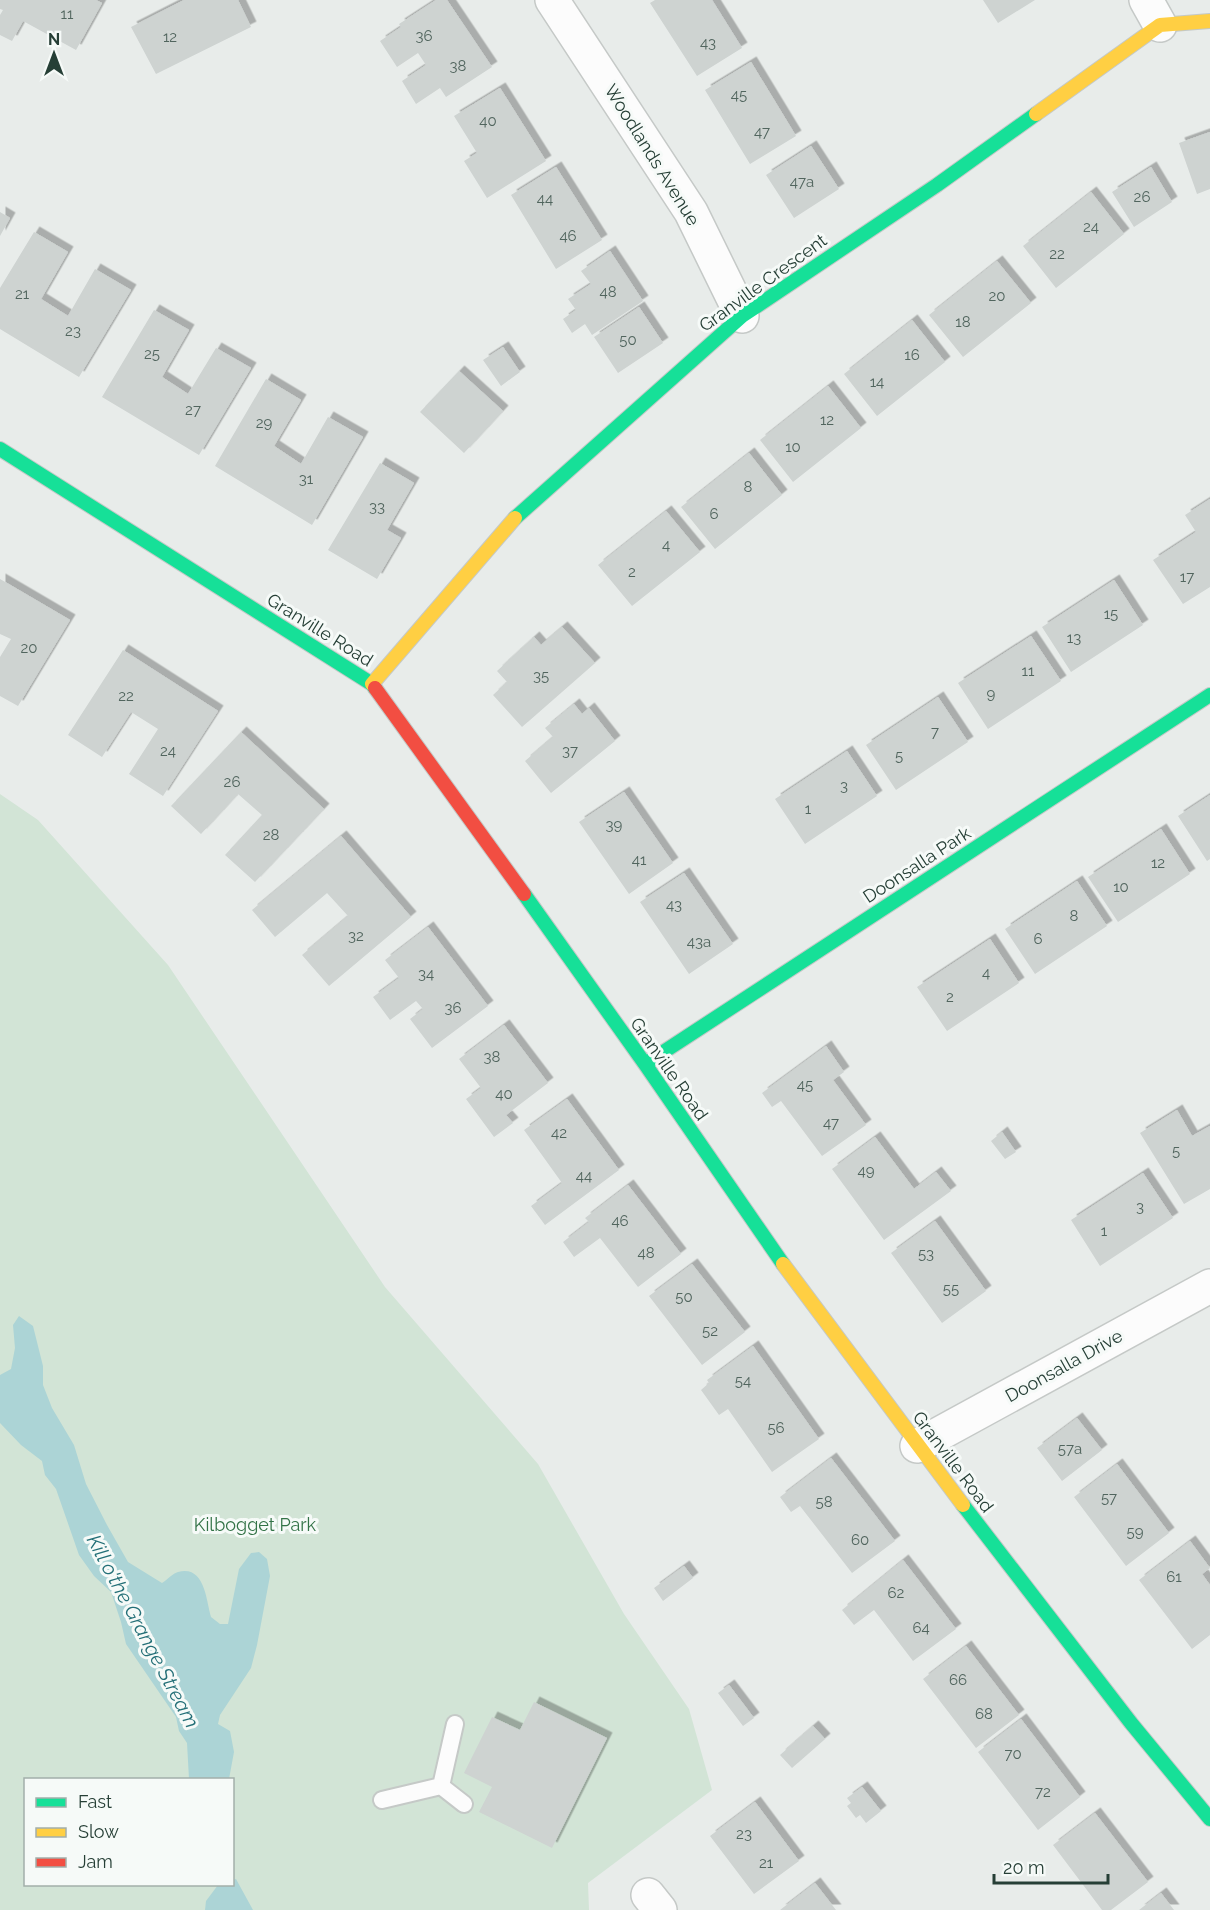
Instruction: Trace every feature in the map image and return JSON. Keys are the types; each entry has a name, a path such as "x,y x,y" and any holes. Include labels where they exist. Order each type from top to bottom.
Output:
{"street":[{"name":"Woodlands Avenue","path":"552,0 691,212 742,316"},
{"name":"Granville Crescent","path":"372,684 516,517 742,316 937,184 1153,13 1210,21"},
{"name":"Granville Road","path":"0,449 372,684 645,1064 775,1253 917,1446 1131,1723 1210,1819"},
{"name":"Doonsalla Park","path":"645,1064 1210,695"},
{"name":"Doonsalla Drive","path":"917,1446 1210,1286"}],"lane":[{"path":"441,1786 455,1724"},
{"path":"382,1800 441,1786"},
{"path":"441,1786 464,1804"}],"green space":[{"name":"Kilbogget Park","path":"0,794 38,820 168,965 385,1287 538,1464 624,1614 689,1709 712,1790 588,1883 589,1910 0,1910"}],"water":[{"name":"Kill o'the Grange Stream","path":"19,1316 33,1326 43,1366 43,1385 52,1408 74,1445 86,1484 128,1562 162,1583 178,1572 187,1571 194,1574 203,1586 211,1617 220,1624 228,1624 239,1569 251,1553 259,1552 267,1559 270,1576 251,1668 220,1715 218,1724 230,1731 234,1752 229,1778 189,1778 187,1743 179,1731 176,1717 126,1644 111,1592 94,1576 79,1555 56,1489 45,1475 42,1461 21,1445 0,1423 0,1375 11,1369 15,1348 13,1325"},
{"path":"236,1879 253,1910 205,1910 206,1901 217,1886 234,1886"}],"building":[{"path":"0,0 96,0 102,3 76,50 23,21 12,41 0,35 0,15 3,10 0,9"},
{"path":"184,0 238,0 251,27 156,74 131,27"},
{"path":"436,0 447,0 492,67 446,97 440,88 416,104 402,81 426,65 418,53 397,67 380,41 401,27 399,24"},
{"path":"655,0 712,0 742,48 697,76 650,3"},
{"path":"983,0 1035,0 998,23"},
{"path":"751,62 796,136 750,164 705,90"},
{"path":"500,88 546,161 487,198 464,161 477,153 454,116"},
{"path":"1210,132 1210,189 1197,194 1179,143"},
{"path":"811,146 839,189 794,218 766,175"},
{"path":"556,167 602,240 556,269 511,195"},
{"path":"1151,167 1172,202 1134,227 1112,192"},
{"path":"1091,192 1124,234 1056,288 1023,246"},
{"path":"0,212 10,218 0,236"},
{"path":"34,232 68,252 41,299 68,316 95,269 131,290 79,377 0,329 0,288"},
{"path":"610,251 643,301 592,335 585,324 572,333 563,319 576,310 568,299 591,284 581,271"},
{"path":"997,261 1031,303 963,357 929,315"},
{"path":"639,307 663,343 618,373 594,337"},
{"path":"154,310 189,330 162,377 188,394 216,348 251,368 199,455 102,397"},
{"path":"912,320 945,362 877,416 844,374"},
{"path":"503,347 520,372 501,386 483,360"},
{"path":"459,371 503,411 464,453 420,412"},
{"path":"266,379 301,400 274,446 301,464 328,417 363,437 312,525 215,466"},
{"path":"828,386 861,428 793,482 760,440"},
{"path":"749,453 782,495 715,549 681,507"},
{"path":"380,463 414,483 387,530 401,538 377,579 328,550"},
{"path":"1210,499 1210,587 1183,604 1153,560 1196,532 1185,515"},
{"path":"666,511 700,552 632,606 598,565"},
{"path":"0,579 70,620 18,706 0,696 0,657 11,639 0,634"},
{"path":"1114,580 1143,625 1071,672 1042,627"},
{"path":"562,627 595,663 522,727 493,695 507,682 497,671 534,637 541,645"},
{"path":"1031,636 1061,681 988,729 958,683"},
{"path":"123,650 218,711 163,796 129,774 158,729 131,712 102,757 68,735"},
{"path":"938,697 968,742 896,790 866,745"},
{"path":"574,704 582,714 589,708 615,741 551,793 525,761 553,737 545,728"},
{"path":"241,732 324,809 255,882 225,855 262,815 238,794 201,834 171,806"},
{"path":"847,751 877,796 805,844 775,799"},
{"path":"624,792 673,863 629,894 579,822"},
{"path":"1210,795 1210,859 1207,861 1178,816"},
{"path":"1161,829 1190,874 1118,922 1088,877"},
{"path":"341,836 411,917 329,986 302,955 348,916 327,893 275,937 252,910"},
{"path":"684,873 733,944 689,974 640,902"},
{"path":"1077,881 1107,926 1035,974 1005,929"},
{"path":"428,927 488,1006 432,1048 410,1019 423,1009 416,1001 390,1020 373,997 399,978 385,960"},
{"path":"990,939 1019,983 947,1031 917,987"},
{"path":"504,1025 548,1083 506,1115 513,1123 494,1137 466,1099 481,1088 459,1059"},
{"path":"826,1046 844,1072 833,1080 866,1125 822,1156 781,1101 772,1107 762,1093"},
{"path":"567,1099 619,1170 545,1225 531,1206 562,1183 524,1130"},
{"path":"1177,1110 1192,1136 1210,1126 1210,1189 1184,1204 1140,1133"},
{"path":"1002,1132 1016,1152 1005,1159 991,1141"},
{"path":"875,1137 914,1189 936,1172 951,1191 884,1240 832,1169"},
{"path":"1143,1173 1173,1218 1100,1266 1071,1220"},
{"path":"628,1185 681,1254 638,1287 600,1238 574,1257 563,1242 589,1222 585,1218"},
{"path":"935,1221 986,1291 942,1323 891,1253"},
{"path":"692,1264 745,1332 702,1365 649,1296"},
{"path":"753,1346 819,1439 772,1472 728,1409 719,1415 701,1390 709,1383 707,1380"},
{"path":"1077,1418 1102,1450 1062,1481 1037,1448"},
{"path":"831,1458 895,1541 852,1573 800,1506 791,1512 780,1497"},
{"path":"1117,1464 1169,1533 1126,1566 1074,1497"},
{"path":"1190,1541 1210,1568 1202,1574 1210,1585 1210,1635 1192,1649 1139,1580"},
{"path":"903,1560 956,1629 913,1661 874,1610 854,1625 842,1610"},
{"path":"684,1566 693,1578 663,1601 654,1588"},
{"path":"966,1646 1019,1715 976,1748 923,1679"},
{"path":"729,1685 754,1718 743,1726 718,1693"},
{"path":"534,1702 607,1738 552,1848 479,1812 492,1787 464,1773 492,1717 520,1730"},
{"path":"1021,1719 1080,1797 1038,1830 978,1752"},
{"path":"813,1726 825,1739 792,1768 780,1755"},
{"path":"862,1787 881,1811 866,1823 860,1815 856,1818 847,1806 851,1803 847,1798"},
{"path":"755,1802 799,1861 754,1894 710,1836"},
{"path":"1095,1813 1148,1882 1111,1910 1102,1910 1053,1845"},
{"path":"815,1883 836,1910 780,1910"},
{"path":"1161,1893 1174,1910 1139,1910"}],"traffic: fast":[{"path":"515,518 742,316 937,185 1036,114"},
{"path":"0,449 375,688"},
{"path":"645,1064 1210,695"},
{"path":"524,894 783,1264"},
{"path":"963,1505 1131,1723 1210,1819"}],"traffic: slow":[{"path":"1036,114 1160,25 1210,21"},
{"path":"372,684 515,518"},
{"path":"783,1264 963,1505"}],"traffic: jam":[{"path":"375,688 524,894"}]}
